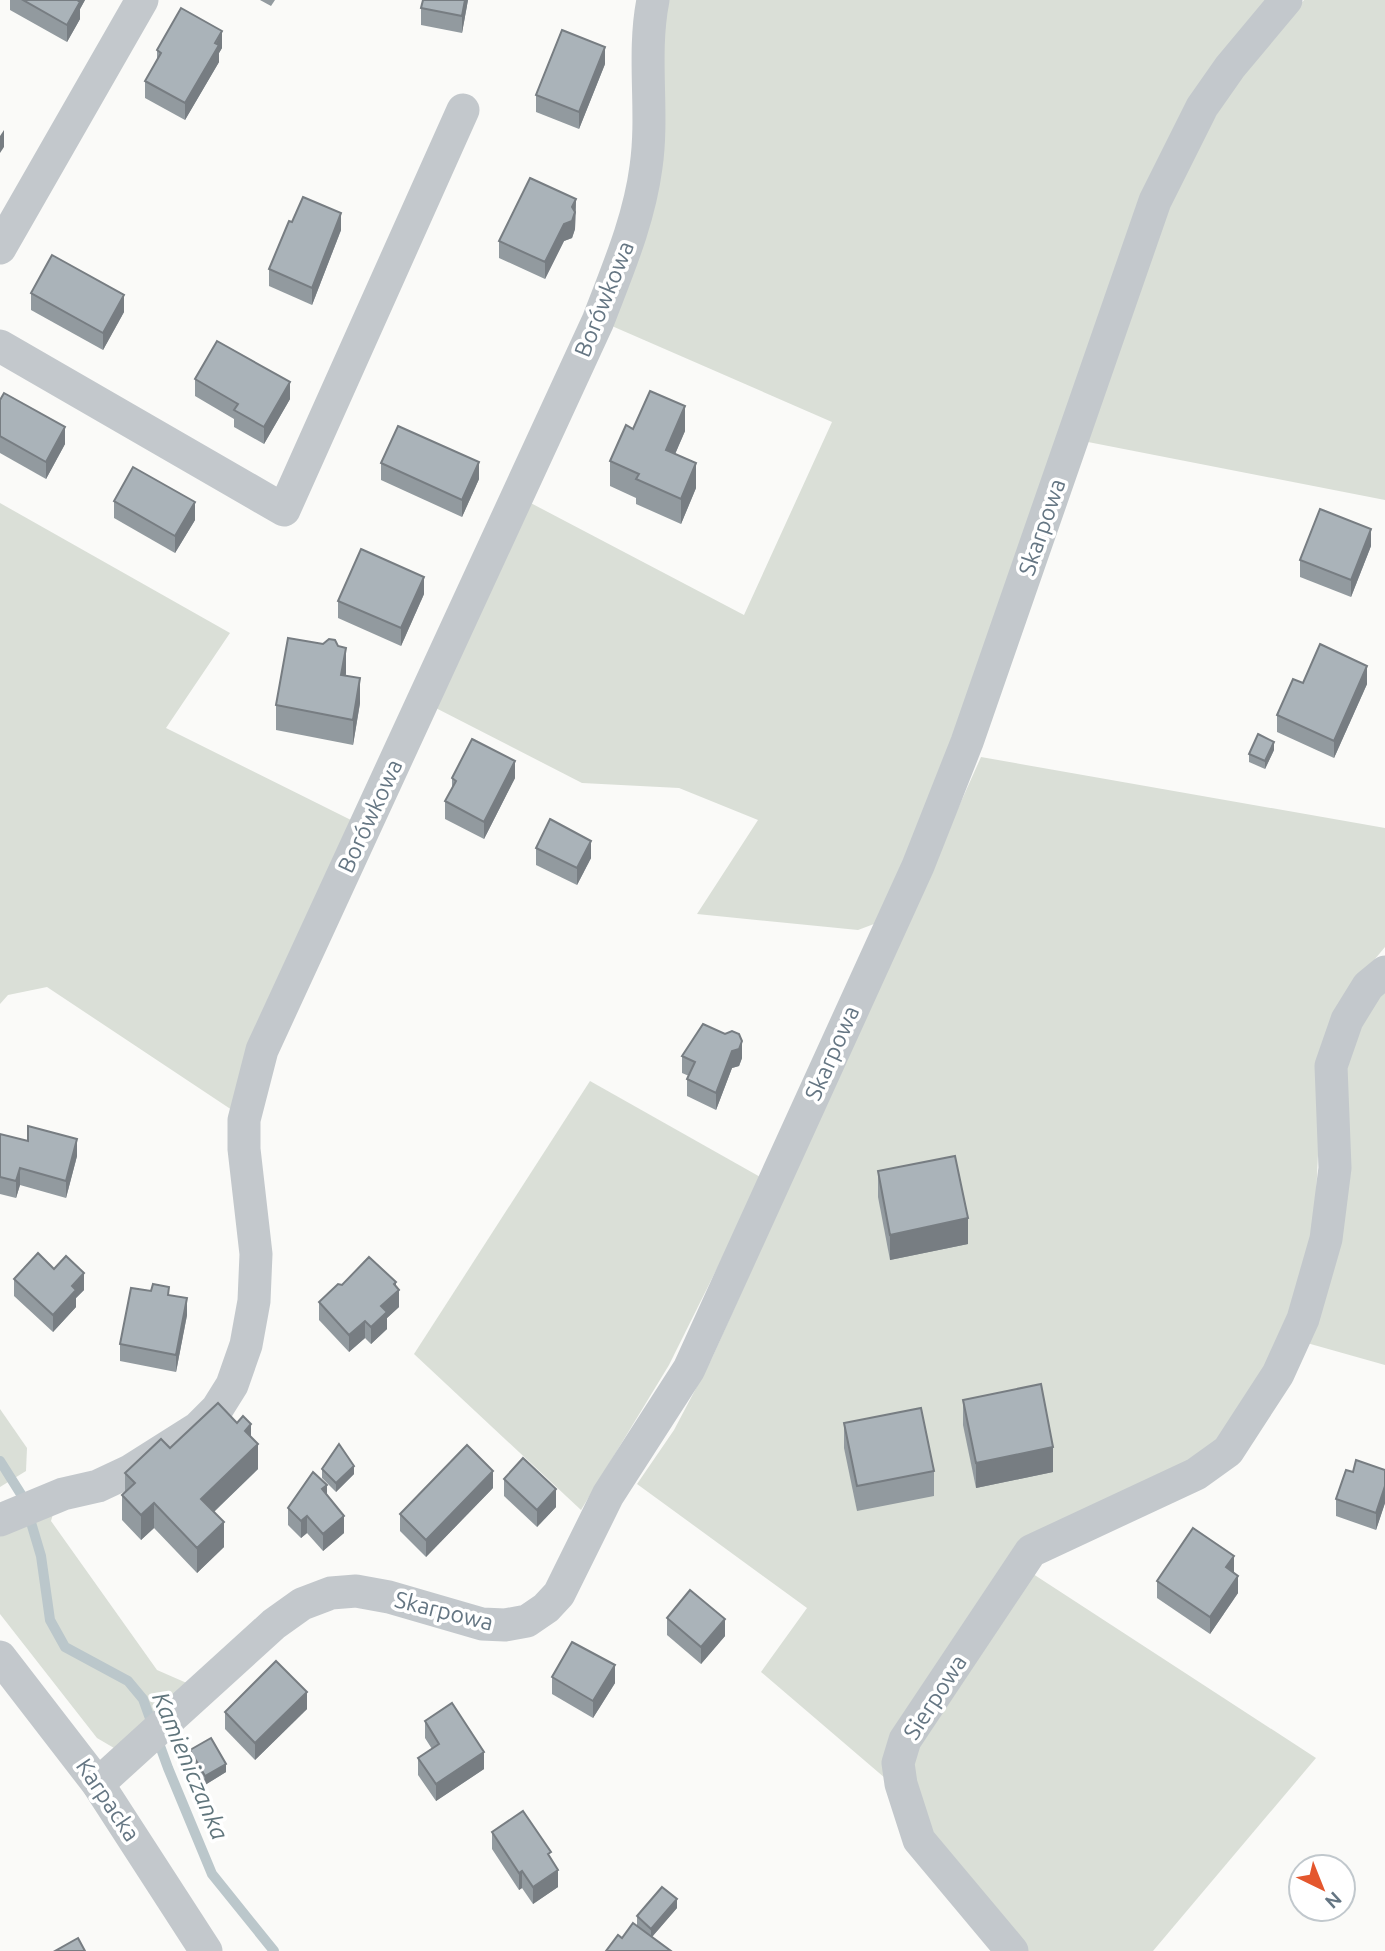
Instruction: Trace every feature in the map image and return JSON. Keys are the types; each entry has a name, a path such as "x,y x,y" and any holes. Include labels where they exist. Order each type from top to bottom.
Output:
{"street":[{"path":"0,248 142,0"},
{"name":"Borówkowa","path":"0,1520 63,1494 98,1486 130,1471 198,1428 217,1409 233,1385 246,1345 254,1301 256,1254 244,1149 244,1120 262,1050 592,334 629,242 647,167 648,23 653,0"},
{"name":"Skarpowa","path":"98,1784 181,1712 274,1624 302,1604 331,1593 356,1591 389,1597 482,1625 505,1625 527,1620 546,1608 559,1594 608,1495 689,1369 918,866 967,742 1155,201 1202,107 1230,67 1286,0"},
{"path":"0,346 284,510 463,110"},
{"name":"Sierpowa","path":"1012,1951 919,1840 901,1784 898,1763 905,1740 1031,1551 1196,1475 1228,1451 1278,1374 1303,1319 1326,1239 1335,1168 1331,1066 1347,1020 1368,986 1385,972"},
{"name":"Karpacka","path":"0,1657 98,1784 206,1951"}],"shaded area":[{"path":"662,0 1268,0 1234,41 888,902 874,924 858,930 697,914 758,820 679,788 582,783 428,704 525,500 744,615 832,422 605,323"},
{"path":"1304,0 1385,0 1385,500 1088,442 1181,172 1239,78"},
{"path":"0,503 230,633 166,728 355,822 235,1112 47,987 8,995 0,1004"},
{"path":"981,757 1385,828 1385,947 1345,995 1323,1052 1314,1238 1285,1333 1221,1440 1189,1468 1030,1542 892,1784 761,1672 807,1608 637,1484 674,1430 712,1358"},
{"path":"1385,983 1385,1365 1307,1343 1340,1072 1356,1022"},
{"path":"590,1081 762,1178 669,1365 581,1510 414,1354"},
{"path":"0,1409 27,1448 26,1471 0,1487"},
{"path":"55,1507 51,1521 157,1670 189,1684 114,1748 97,1738 0,1614 0,1530"},
{"path":"1030,1572 1316,1758 1153,1951 1021,1951 927,1835 909,1787 914,1745"}],"building":[{"path":"23,0 77,0 80,2 67,25"},
{"path":"423,0 465,0 462,16 421,8"},
{"path":"181,8 222,31 215,43 219,45 185,103 145,81 161,53 157,50"},
{"path":"562,30 605,47 579,112 536,95"},
{"path":"530,178 576,199 572,207 575,212 572,221 564,224 545,262 499,241"},
{"path":"303,197 341,213 312,288 269,269 289,221 292,222"},
{"path":"52,255 124,295 103,333 31,293"},
{"path":"217,341 290,382 264,427 234,410 238,404 195,379"},
{"path":"650,391 685,406 666,450 696,463 681,499 636,479 639,474 610,461 626,425 633,429"},
{"path":"4,393 65,427 46,462 0,436 0,400"},
{"path":"398,426 479,462 462,500 381,463"},
{"path":"133,467 195,502 175,536 114,501"},
{"path":"1320,509 1371,529 1351,580 1300,560"},
{"path":"361,549 424,577 401,628 338,601"},
{"path":"288,638 323,644 329,639 335,640 338,646 346,648 341,675 360,678 353,720 276,705"},
{"path":"1320,644 1367,666 1334,741 1277,715 1293,679 1303,683"},
{"path":"1258,734 1274,742 1265,761 1249,754"},
{"path":"472,739 515,761 484,822 445,801 456,781 452,778"},
{"path":"550,819 591,841 577,868 536,848"},
{"path":"703,1024 725,1034 732,1031 739,1034 742,1041 739,1049 732,1051 716,1093 687,1079 695,1062 682,1056"},
{"path":"28,1126 77,1139 66,1181 20,1168 16,1181 0,1177 0,1134 28,1141"},
{"path":"955,1156 968,1218 890,1235 878,1171"},
{"path":"38,1253 54,1269 66,1256 84,1273 72,1286 76,1290 53,1315 14,1279"},
{"path":"369,1257 396,1282 394,1284 399,1290 381,1306 387,1312 371,1327 365,1321 349,1335 319,1302 338,1284 342,1285"},
{"path":"153,1284 169,1287 168,1295 187,1298 176,1355 120,1344 131,1288 151,1291"},
{"path":"1041,1384 1053,1447 976,1463 963,1400"},
{"path":"218,1403 237,1423 243,1416 251,1424 245,1431 258,1444 201,1499 224,1522 197,1548 154,1503 141,1515 122,1495 135,1483 125,1473 161,1439 170,1448"},
{"path":"921,1408 934,1471 857,1486 844,1423"},
{"path":"339,1444 354,1466 336,1483 322,1469"},
{"path":"467,1445 493,1471 426,1540 400,1514"},
{"path":"523,1458 556,1489 537,1510 504,1479"},
{"path":"1356,1460 1385,1470 1385,1486 1376,1513 1336,1499 1346,1470 1353,1472"},
{"path":"313,1472 327,1485 322,1489 344,1516 323,1534 307,1516 301,1521 288,1508"},
{"path":"1193,1528 1234,1556 1226,1567 1238,1576 1210,1617 1157,1581"},
{"path":"690,1590 725,1619 701,1647 667,1618"},
{"path":"572,1642 615,1665 593,1701 552,1677"},
{"path":"276,1661 307,1692 255,1743 225,1712"},
{"path":"452,1703 484,1752 436,1784 418,1758 439,1744 425,1721"},
{"path":"211,1738 226,1764 205,1776 190,1750"},
{"path":"523,1811 551,1852 548,1854 558,1870 533,1887 522,1871 519,1873 492,1832"},
{"path":"662,1887 677,1899 651,1929 637,1916"},
{"path":"633,1923 671,1951 606,1951 618,1935 622,1938"},
{"path":"78,1938 85,1951 55,1951"}],"waterway":[{"name":"Kamieniczanka","path":"0,1461 24,1499 41,1556 50,1620 65,1647 128,1681 143,1699 212,1874 274,1951"}]}
